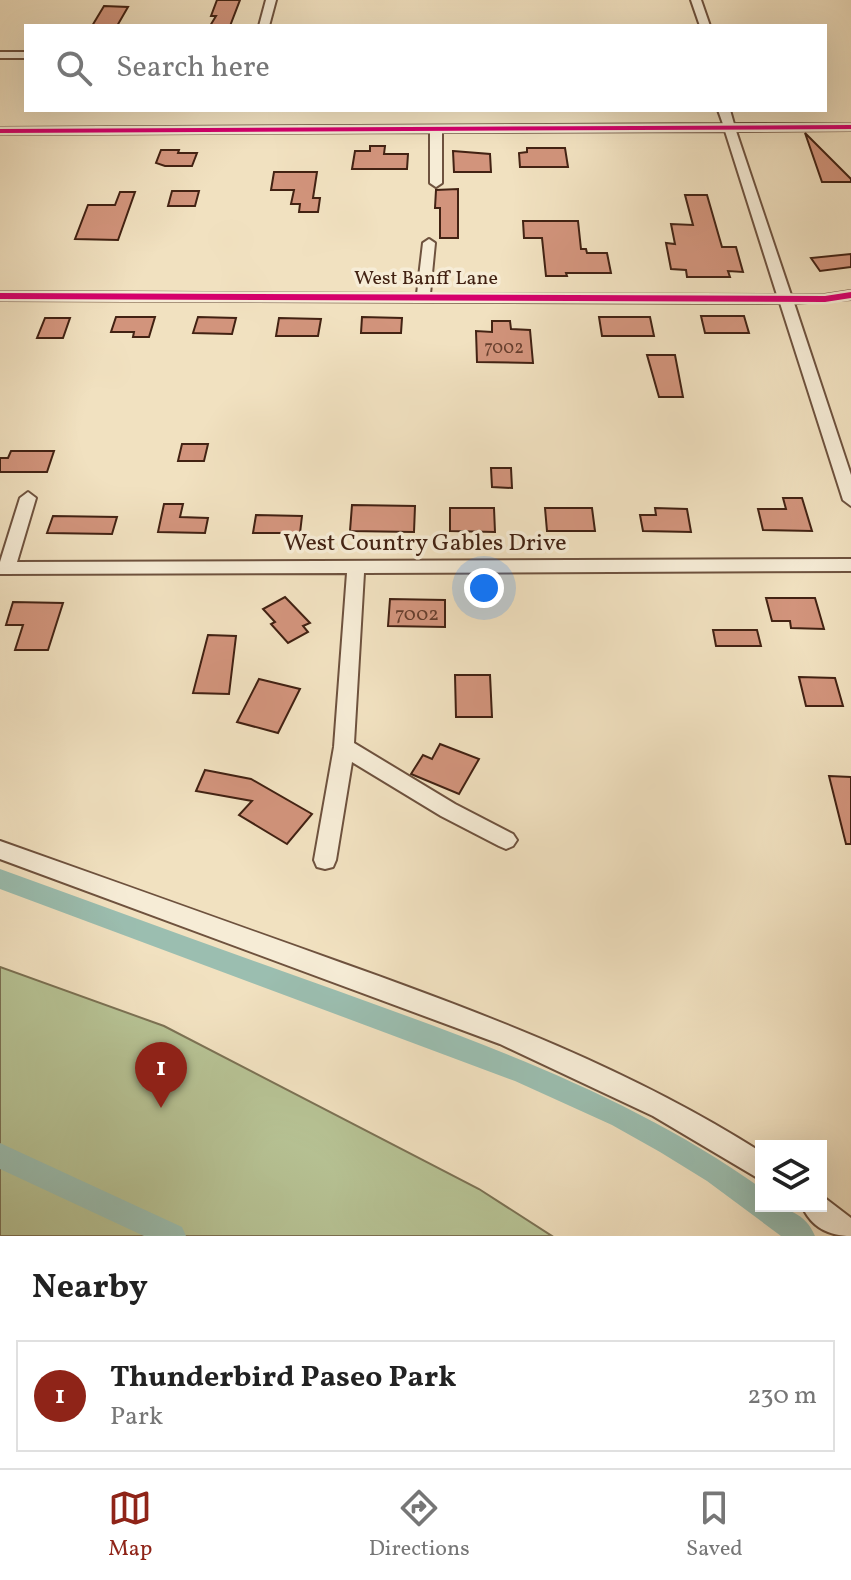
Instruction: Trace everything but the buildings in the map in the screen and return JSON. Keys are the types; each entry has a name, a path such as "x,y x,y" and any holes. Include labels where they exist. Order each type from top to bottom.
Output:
{"street":[{"path":"265,24 271,0"},
{"path":"696,0 704,24"},
{"path":"0,55 24,55"},
{"path":"724,112 851,500"},
{"path":"436,127 436,183"},
{"path":"0,131 851,127"},
{"path":"423,297 429,243"},
{"name":"West Banff Lane","path":"0,296 825,299 851,295"},
{"path":"3,568 28,498"},
{"name":"West Country Gables Drive","path":"3,568 851,565"},
{"path":"325,860 344,747 356,566"},
{"path":"344,747 448,810 506,840"},
{"path":"0,850 497,1029 587,1068 729,1145 755,1163"},
{"path":"822,1212 851,1235"}],"green space":[{"path":"0,967 164,1026 479,1189 552,1236 0,1236"}],"waterway":[{"path":"0,879 519,1071 621,1117 669,1143 755,1200"},
{"path":"0,1156 173,1236"},
{"path":"772,1212 802,1236"}],"cycle path":[{"path":"0,131 851,127"},
{"path":"0,296 825,299 851,295"}],"place":[{"name":"Thunderbird Paseo Park","path":"161,1108"}]}
